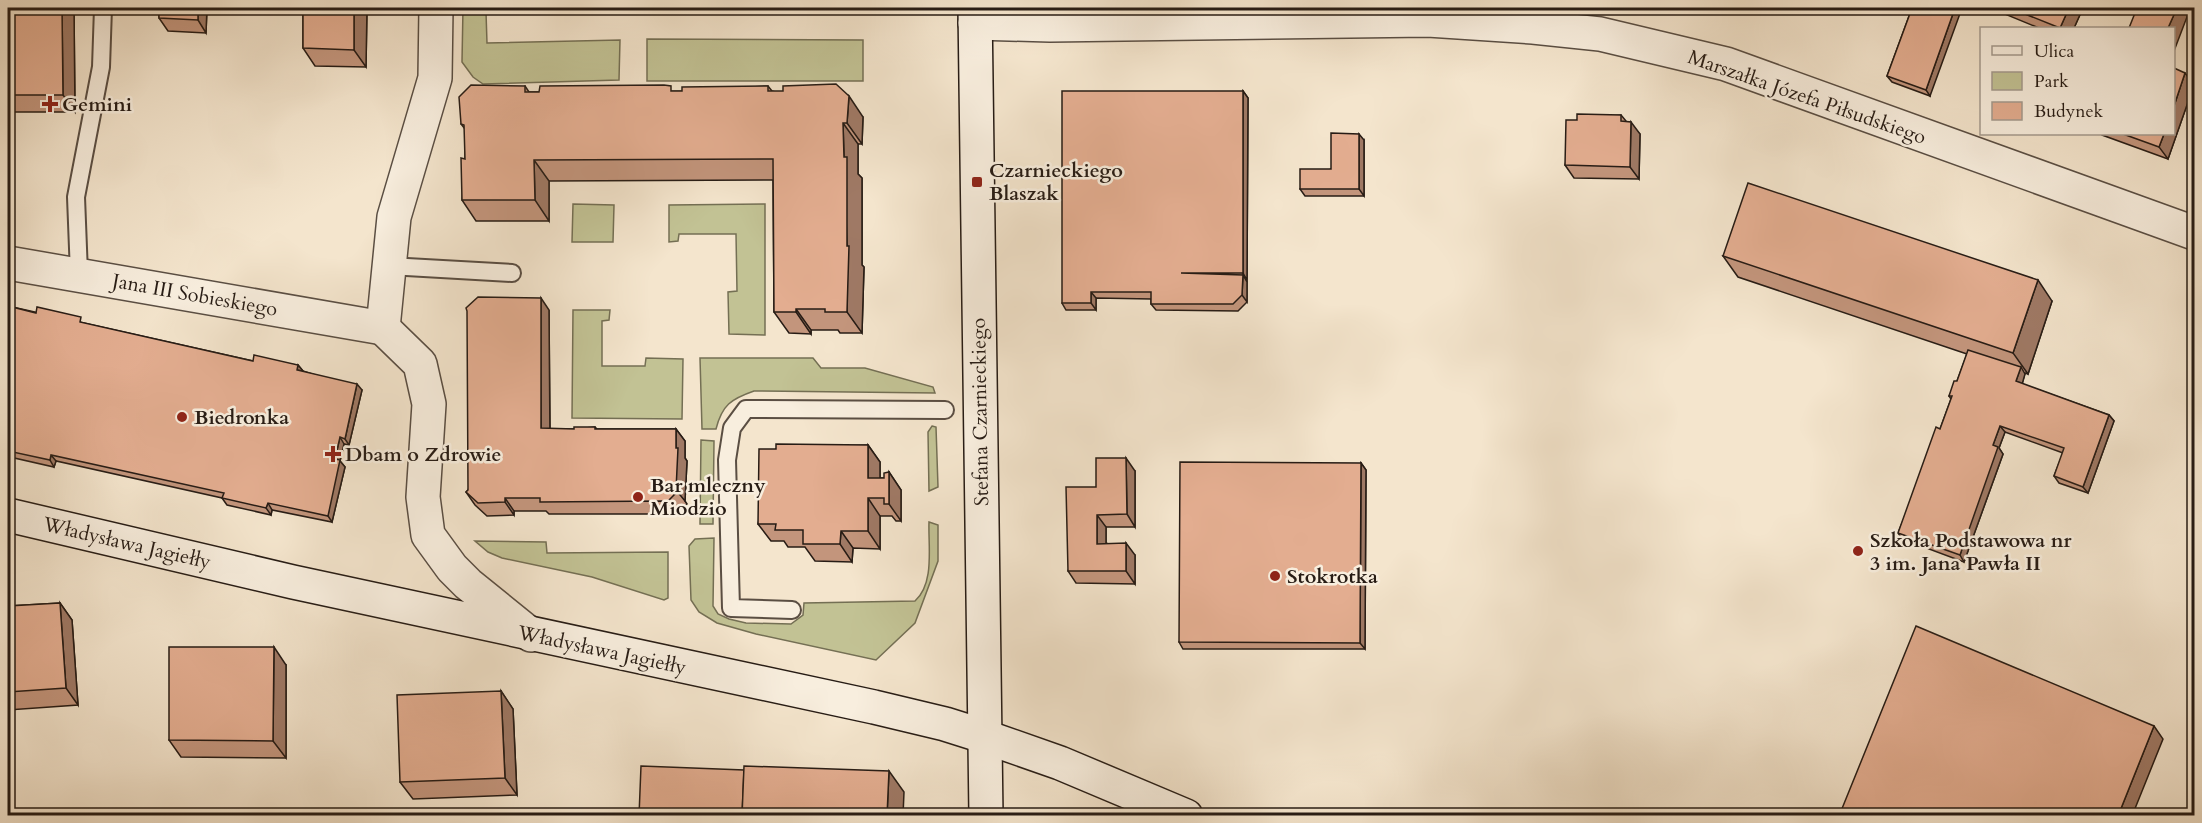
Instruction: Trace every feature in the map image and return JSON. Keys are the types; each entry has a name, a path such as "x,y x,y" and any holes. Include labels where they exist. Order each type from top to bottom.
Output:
{"street":[{"path":"436,8 435,78 394,217 382,328 420,363 429,404 423,497 428,535 452,568 468,584 531,635"},
{"name":"Marszałka Józefa Piłsudskiego","path":"975,15 1061,25 1428,20 1600,34 1726,64 2194,232"},
{"name":"Stefana Czarnieckiego","path":"975,15 983,736 986,816"},
{"name":"Jana III Sobieskiego","path":"8,264 79,274 382,328"},
{"name":"Władysława Jagiełły","path":"8,515 293,582 945,724 1060,763 1186,816"}],"lane":[{"path":"79,274 76,197 101,67 103,8"},
{"path":"389,266 512,273"},
{"path":"792,610 731,608 727,460 732,428 746,409 945,411"}],"green space":[{"path":"463,8 478,8 486,12 487,43 620,40 619,80 483,84 473,77 462,62"},
{"path":"647,39 863,40 863,81 647,81"},
{"path":"573,204 614,205 613,242 572,242"},
{"path":"765,204 765,335 729,334 728,292 737,291 736,234 679,234 678,241 669,242 669,205"},
{"path":"573,310 610,310 609,320 602,321 602,366 645,366 646,358 683,359 682,419 572,418"},
{"path":"700,358 813,358 821,368 865,368 933,387 935,393 754,391 729,404 721,414 716,429 702,429"},
{"path":"932,426 936,427 938,487 929,491 928,432"},
{"path":"701,440 714,441 713,524 700,524"},
{"path":"929,522 938,525 938,561 915,623 876,660 756,634 717,623 699,612 691,600 689,546 695,539 714,538 713,606 718,614 729,619 746,623 791,624 803,615 804,603 915,601 921,593 928,574"},
{"path":"475,541 546,542 547,553 668,552 668,598 664,600 592,577 502,558 488,552"}],"building":[{"path":"8,8 62,8 63,95 8,95"},
{"path":"159,8 198,8 198,20 159,18"},
{"path":"303,8 354,8 354,50 303,48"},
{"path":"1912,8 1955,8 1926,90 1887,76"},
{"path":"2010,8 2069,8 2060,27"},
{"path":"2137,8 2177,8 2168,27 2129,27"},
{"path":"2175,68 2185,73 2175,103"},
{"path":"836,84 849,96 847,123 843,123 844,157 847,157 847,246 849,246 847,312 796,309 796,312 774,312 773,159 534,160 535,200 462,200 461,158 465,159 464,125 461,124 459,97 471,85 525,86 525,92 539,92 540,86 664,85 671,86 671,91 682,91 682,87 768,86 768,91 783,91 783,86"},
{"path":"1062,91 1243,91 1243,273 1181,273 1243,275 1242,295 1233,304 1151,304 1151,292 1091,292 1091,303 1062,303"},
{"path":"1577,114 1621,115 1621,121 1631,122 1630,167 1565,165 1566,120 1577,120"},
{"path":"1331,133 1359,134 1359,189 1300,189 1300,169 1331,169"},
{"path":"2126,135 2164,135 2159,147"},
{"path":"1748,183 2038,280 2013,353 1723,256"},
{"path":"478,297 541,298 541,428 676,429 676,448 678,448 676,490 678,491 666,503 664,501 540,502 540,498 505,498 505,502 478,503 466,492 468,490 466,308"},
{"name":"Biedronka","path":"8,306 36,313 37,307 81,317 80,322 253,361 254,355 298,365 297,370 357,384 345,439 340,437 335,459 340,460 328,516 268,503 266,508 222,498 224,493 51,455 50,460 8,451"},
{"path":"1968,350 2021,367 2016,381 2109,415 2083,487 2054,476 2064,448 2000,426 1993,445 1998,447 1960,555 1898,533 1936,427 1940,429 1952,396 1949,396 1954,381 1957,381"},
{"path":"776,444 868,445 868,478 884,478 884,473 889,472 889,504 884,504 884,498 868,498 868,531 841,531 840,544 803,544 803,530 775,530 776,524 758,524 759,449 776,449"},
{"path":"1096,458 1126,458 1127,514 1097,515 1097,544 1126,543 1126,571 1068,571 1066,487 1096,487"},
{"name":"Stokrotka","path":"1180,462 1361,463 1360,643 1179,642"},
{"path":"60,603 66,688 8,692 8,606"},
{"path":"1916,626 2154,726 2118,816 1839,816"},
{"path":"169,647 274,647 273,741 169,740"},
{"path":"501,691 505,778 400,782 397,695"},
{"path":"641,766 744,770 742,816 639,816"},
{"path":"744,766 889,771 887,816 742,816"}],"place":[{"name":"Gemini","path":"50,104"},
{"name":"Czarnieckiego Blaszak","path":"977,182"},
{"name":"Biedronka","path":"182,417"},
{"name":"Dbam o Zdrowie","path":"333,454"},
{"name":"Bar mleczny Miodzio","path":"638,497"},
{"name":"Szkoła Podstawowa nr 3 im. Jana Pawła II","path":"1858,551"},
{"name":"Stokrotka","path":"1275,576"}]}
